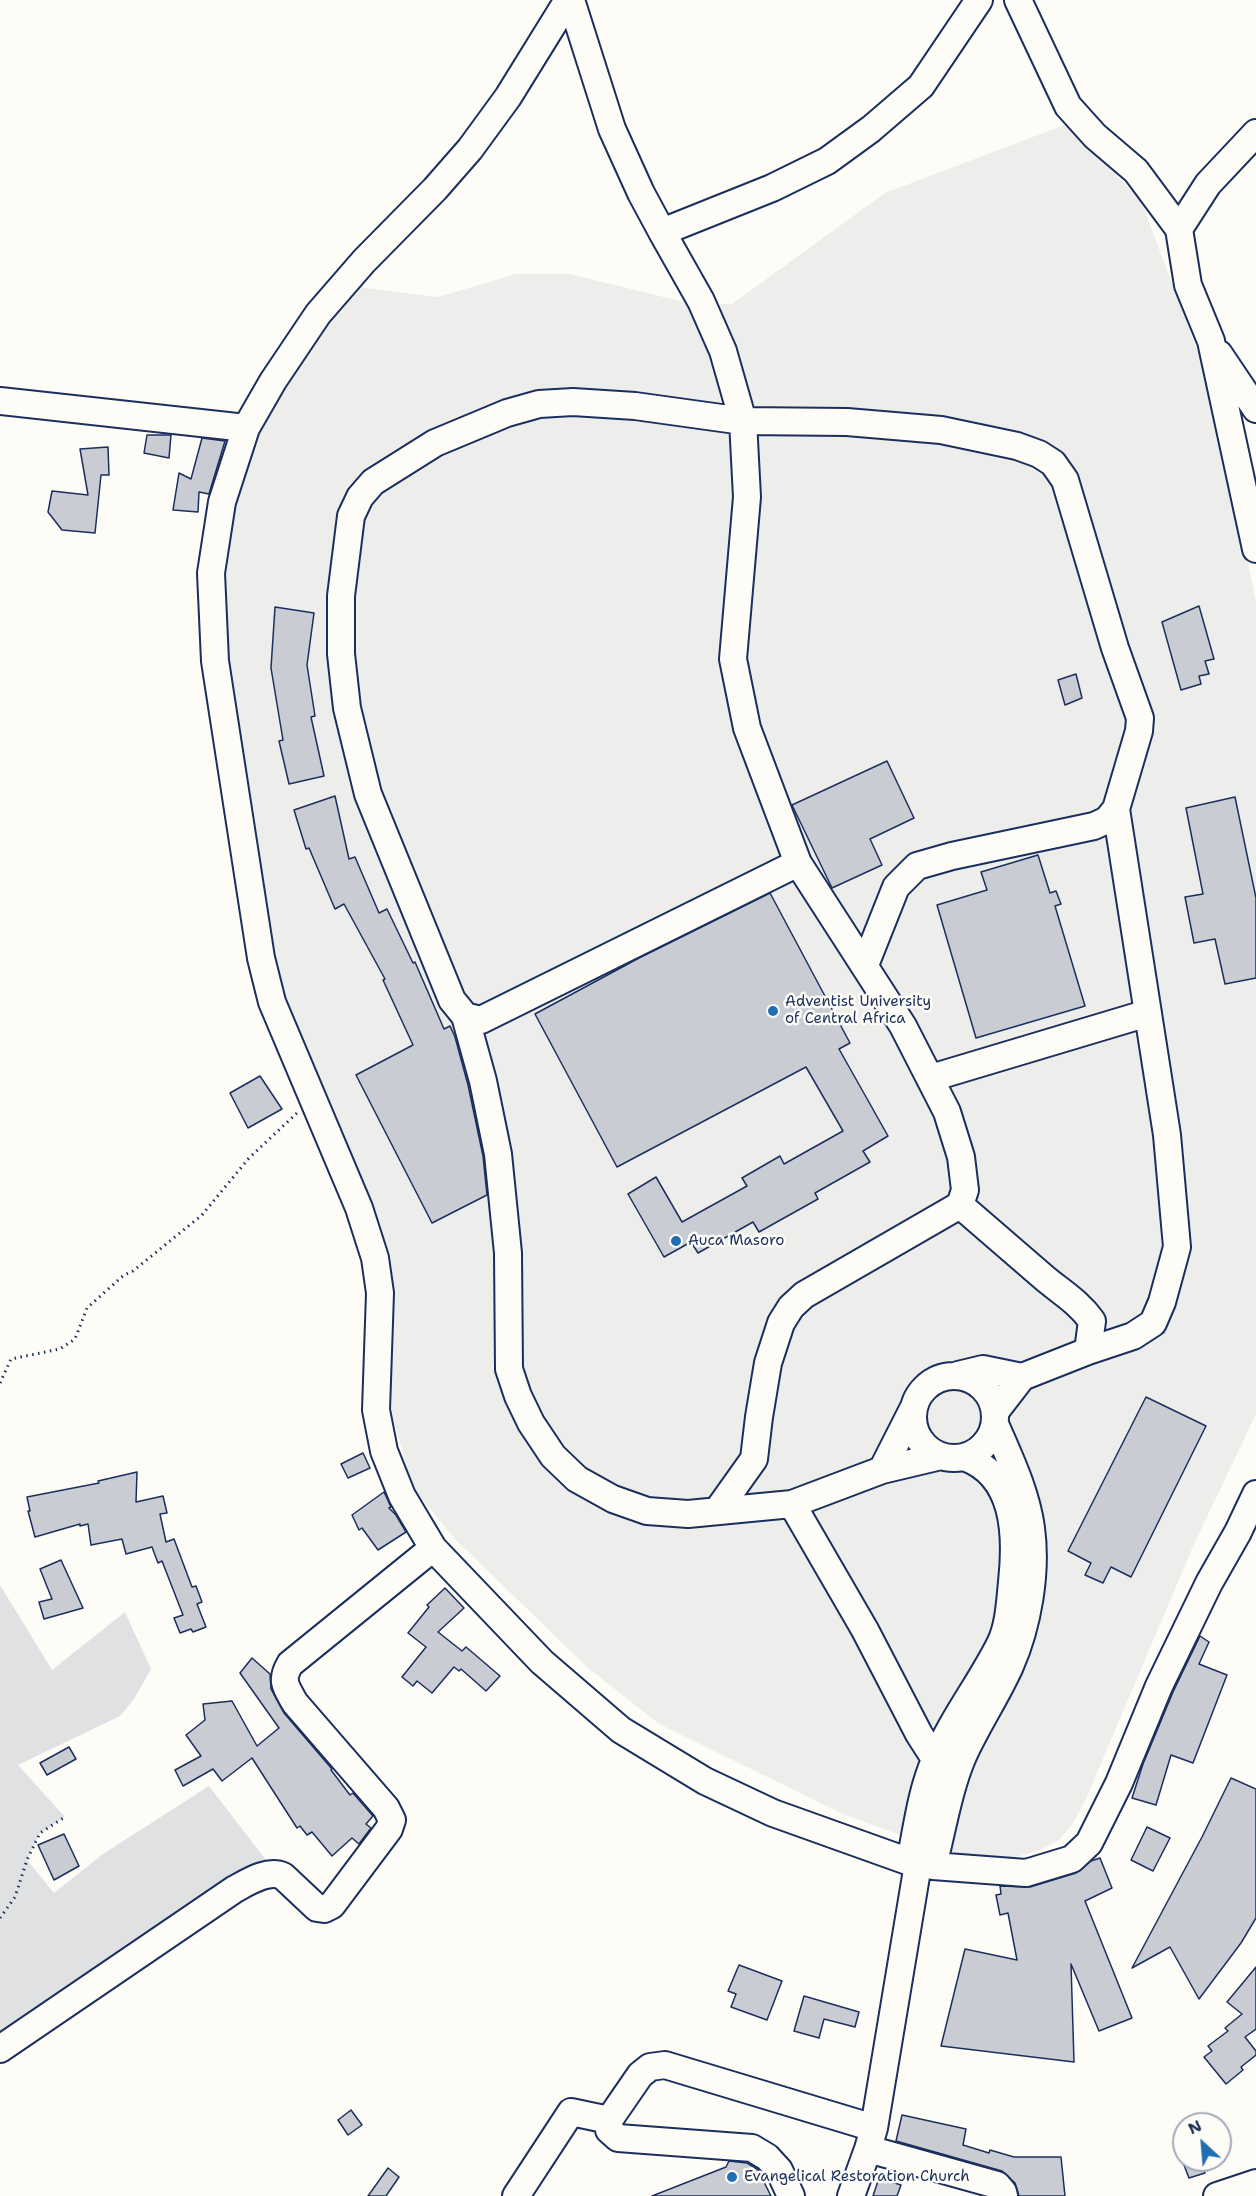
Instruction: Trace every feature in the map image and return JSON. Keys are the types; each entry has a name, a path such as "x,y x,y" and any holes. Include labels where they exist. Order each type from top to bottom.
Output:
{"street":[{"path":"570,0 612,129 641,193 701,301 723,351 743,421 747,497 733,659 747,728 798,863 903,1026 931,1078 946,1112 961,1157 965,1191 960,1205 804,1295 791,1307 781,1323 768,1363 754,1459 717,1511"},
{"path":"570,0 508,97 470,149 435,189 364,261 318,314 273,381 246,428 222,502 211,573 215,661 261,958 272,1002 359,1208 375,1258 380,1293 376,1410 384,1451 402,1496 433,1548 542,1662 621,1730 705,1781 772,1813 920,1864 1026,1873 1072,1858 1089,1843 1114,1794 1159,1686 1209,1582 1238,1532 1256,1494"},
{"path":"662,232 772,188 827,161 872,129 921,86 979,0"},
{"path":"1018,0 1068,105 1095,136 1136,171 1179,229 1188,285 1211,341 1256,549"},
{"path":"1179,229 1208,184 1256,133"},
{"path":"1211,341 1256,409"},
{"path":"0,401 246,428"},
{"path":"865,965 896,887 917,866 952,856 1094,826 1107,820 1116,809 1139,731 1140,718 1115,648 1065,480 1053,463 1039,454 1017,446 941,430 847,422 743,421 635,406 573,402 538,404 507,413 435,444 373,482 360,497 351,516 341,596 341,654 347,708 368,794 452,1000 465,1016 483,1081 498,1154 508,1253 509,1369 518,1396 531,1423 553,1456 577,1479 613,1499 647,1511 688,1514 792,1504 882,1470 975,1452 991,1435 995,1418 1023,1377"},
{"path":"882,1470 917,1398 933,1381 983,1369 1023,1377 1133,1336 1153,1323 1162,1302 1177,1247 1167,1135 1116,809"},
{"path":"465,1016 481,1020 798,863"},
{"path":"931,1078 1148,1013"},
{"path":"960,1205 1083,1308 1092,1321 1088,1351"},
{"path":"947,1763 986,1710 1010,1666 1029,1599 1032,1564 1030,1527 1018,1480 995,1418 993,1401 978,1383 956,1376"},
{"path":"851,2196 871,2139 920,1864 947,1763 1000,1643 1011,1599 1015,1550 1014,1529 1007,1499 998,1481 976,1461 930,1451 916,1432 913,1409"},
{"path":"792,1504 864,1630 919,1734 947,1763"},
{"path":"0,2049 235,1889 254,1879 276,1873 283,1876 317,1908 324,1909 332,1905 390,1829 392,1820 386,1808 295,1703 284,1683 285,1673 290,1664 433,1548"},
{"path":"791,2196 779,2170 768,2157 752,2148 618,2138 609,2130 609,2120 640,2074 650,2067 665,2065 997,2185 1004,2196"},
{"path":"516,2196 571,2112 609,2120"},
{"path":"1217,2196 1256,2183"}],"path":[{"path":"0,1383 11,1359 60,1349 75,1339 87,1308 124,1275 133,1271 202,1215 249,1158 312,1100"},
{"path":"0,1918 15,1897 27,1860 40,1833 65,1817"}],"shaded area":[{"name":"Adventist University of Central Africa","path":"1067,124 1141,201 1206,374 1256,601 1256,1414 1194,1544 1086,1799 1073,1823 1059,1840 1040,1850 1013,1858 981,1857 946,1851 845,1815 659,1724 588,1668 455,1539 420,1497 410,1478 393,1418 386,1374 389,1274 278,976 249,826 213,586 253,427 342,285 438,297 516,274 570,274 696,305 732,304 885,193"},
{"path":"0,1585 52,1670 125,1612 151,1669 134,1699 120,1716 18,1765 65,1817 40,1833 27,1860 54,1893 103,1854 209,1786 276,1873 0,2049"}],"building":[{"path":"147,435 171,435 169,458 144,453"},
{"path":"202,438 225,441 209,494 199,492 198,512 173,510 179,473 191,479"},
{"path":"108,447 109,475 101,475 95,533 62,530 48,512 52,491 88,495 80,449"},
{"path":"1199,606 1214,659 1205,661 1209,674 1199,676 1201,684 1181,690 1162,622"},
{"path":"275,607 314,613 307,665 315,716 311,717 324,776 289,784 279,741 283,740 271,668"},
{"path":"1076,674 1082,698 1065,705 1058,680"},
{"path":"887,761 914,818 870,839 882,865 832,888 792,805"},
{"path":"335,796 349,859 355,857 379,913 387,909 413,963 415,962 444,1029 450,1026 468,1085 483,1156 487,1195 432,1223 356,1075 413,1045 383,980 385,979 344,904 335,909 309,848 306,849 294,810"},
{"path":"1235,797 1256,898 1256,978 1225,984 1215,939 1194,943 1185,897 1203,894 1186,808"},
{"path":"1038,855 1050,893 1056,891 1061,904 1055,906 1085,1006 976,1038 937,905 987,890 981,872"},
{"path":"770,893 850,1043 839,1049 888,1136 863,1151 870,1162 815,1193 818,1199 759,1232 753,1222 698,1253 691,1242 664,1257 628,1194 656,1177 682,1222 747,1186 742,1178 780,1156 784,1164 843,1131 806,1067 617,1167 535,1014 639,958"},
{"path":"260,1076 282,1109 248,1128 230,1093"},
{"path":"1146,1397 1206,1426 1131,1577 1111,1567 1103,1583 1085,1575 1091,1563 1068,1551"},
{"path":"363,1453 370,1468 348,1478 341,1464"},
{"path":"137,1472 136,1502 163,1496 167,1513 160,1514 166,1542 174,1539 192,1587 196,1586 202,1602 197,1604 206,1627 193,1632 191,1629 180,1633 174,1618 183,1615 162,1561 158,1563 152,1547 126,1554 122,1539 91,1545 88,1524 80,1526 80,1524 35,1537 27,1497 99,1483 98,1481"},
{"path":"384,1492 391,1507 389,1508 406,1532 378,1550 362,1528 359,1530 352,1515"},
{"path":"61,1560 83,1608 44,1619 39,1602 52,1599 40,1569"},
{"path":"445,1588 464,1608 438,1632 462,1651 466,1647 500,1676 486,1691 461,1669 459,1671 454,1667 432,1693 417,1681 413,1686 402,1677 426,1647 408,1633 429,1607 427,1605"},
{"path":"1200,1636 1209,1642 1199,1664 1227,1675 1193,1763 1171,1755 1156,1805 1132,1798 1143,1764 1173,1692"},
{"path":"252,1658 270,1674 271,1689 284,1713 332,1769 350,1795 353,1793 373,1816 366,1824 371,1828 359,1844 352,1838 332,1856 312,1832 307,1835 300,1826 297,1828 252,1758 222,1781 213,1769 183,1786 175,1770 201,1756 186,1735 205,1720 203,1704 232,1701 257,1746 279,1728 240,1673"},
{"path":"69,1747 76,1759 47,1775 40,1763"},
{"path":"1231,1778 1256,1789 1256,1918 1241,1943 1199,1999 1170,1947 1132,1968"},
{"path":"1147,1827 1170,1838 1153,1871 1131,1860"},
{"path":"64,1834 79,1866 54,1880 38,1845"},
{"path":"1100,1858 1112,1888 1085,1901 1132,2018 1099,2031 1071,1964 1074,2062 941,2046 965,1949 1017,1960 1008,1913 1000,1915 996,1895 1001,1894 1000,1886 1030,1887 1076,1873 1091,1861"},
{"path":"739,1965 782,1981 767,2020 731,2007 736,1994 728,1991"},
{"path":"1256,1967 1256,2029 1245,2037 1256,2051 1256,2055 1226,2084 1204,2057 1212,2051 1208,2046 1228,2031 1225,2028 1242,2014 1227,2002"},
{"path":"804,1996 859,2012 855,2027 824,2019 819,2038 794,2031"},
{"path":"351,2110 362,2125 348,2135 338,2120"},
{"path":"902,2115 966,2129 963,2145 989,2153 990,2150 1014,2157 1061,2157 1065,2196 1019,2196 1015,2183 1002,2171 896,2141"},
{"name":"Evangelical Restoration Church","path":"729,2161 747,2163 757,2169 765,2177 764,2182 771,2196 652,2196 726,2167"},
{"path":"388,2168 399,2177 386,2196 368,2196"},
{"path":"1187,2172 1205,2173 1189,2178"},
{"path":"879,2178 901,2185 897,2196 873,2196"}],"place":[{"name":"Adventist University of Central Africa","path":"773,1011"},
{"name":"Auca Masoro","path":"676,1241"},
{"name":"Evangelical Restoration Church","path":"732,2177"}]}
